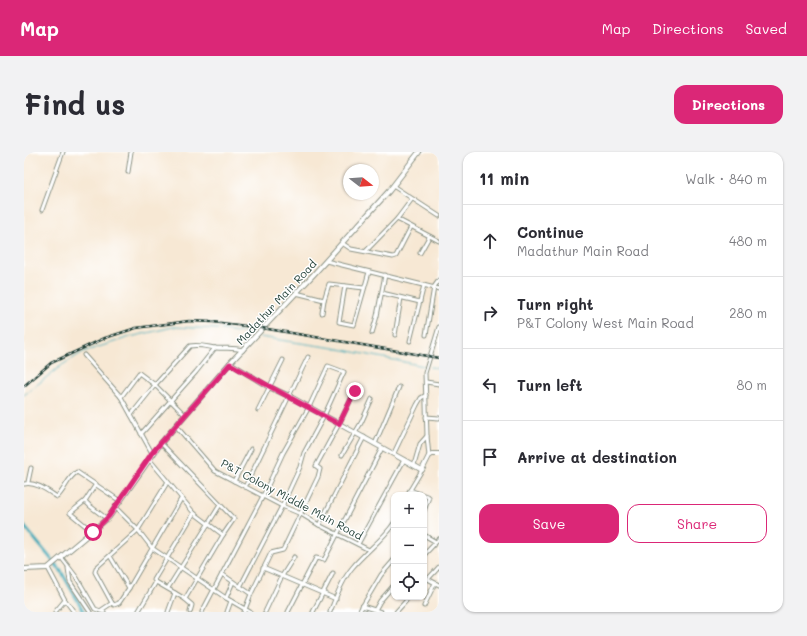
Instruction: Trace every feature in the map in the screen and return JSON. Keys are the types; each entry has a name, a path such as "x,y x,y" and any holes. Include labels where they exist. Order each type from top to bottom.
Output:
{"street":[{"path":"42,210 63,152"},
{"path":"128,172 131,152"},
{"name":"Madathur Main Road","path":"49,567 107,519 152,453 184,415 242,350 326,261 393,186 420,152"},
{"path":"393,186 439,216"},
{"path":"366,251 397,219 412,199"},
{"path":"397,219 439,241"},
{"path":"342,243 352,249 393,257 396,256 411,227"},
{"path":"420,253 429,236"},
{"path":"326,261 439,289"},
{"path":"345,286 339,322 354,325 369,272"},
{"path":"372,333 385,275"},
{"path":"426,335 434,287 439,280"},
{"path":"322,313 329,284 364,288"},
{"path":"410,341 424,285"},
{"path":"296,293 324,300"},
{"path":"382,293 420,302"},
{"path":"395,336 401,298"},
{"path":"416,492 410,490 429,456 425,373 439,327"},
{"path":"131,415 155,385 190,346 196,345 242,350"},
{"path":"141,434 196,372 215,348"},
{"path":"84,355 121,397 152,453"},
{"path":"245,487 308,357"},
{"path":"258,410 283,360"},
{"path":"230,364 355,434 394,453 422,470"},
{"path":"202,612 263,496 328,366 344,372 324,416 304,453 300,467 282,506 240,587"},
{"path":"121,397 139,373 155,385 184,415"},
{"path":"426,382 439,384"},
{"path":"375,444 399,387"},
{"path":"244,610 271,553 283,550 318,477 320,469 316,466 355,391"},
{"path":"394,453 417,405 421,398 426,395"},
{"path":"342,456 372,400"},
{"path":"426,417 439,418"},
{"name":"P&T Colony Middle Main Road","path":"176,426 215,471 369,550"},
{"path":"414,465 420,444 427,436"},
{"path":"319,525 364,438"},
{"path":"161,443 234,519 185,599"},
{"path":"288,612 316,558 324,560 382,448"},
{"path":"234,481 251,449"},
{"path":"429,456 432,454 439,454"},
{"path":"149,459 194,513 223,535"},
{"path":"358,544 404,460"},
{"path":"28,482 31,468"},
{"path":"24,484 28,482 41,487 57,497 62,493 74,474 77,472 120,501"},
{"path":"167,482 138,530 95,570 114,605 119,604 181,499"},
{"path":"93,532 70,513 85,501 96,484"},
{"path":"85,501 107,519"},
{"path":"168,588 207,523 220,505"},
{"path":"115,508 138,530 152,548 213,590 244,610 250,612"},
{"path":"138,612 156,582 154,580 194,513"},
{"path":"330,612 346,576 391,527"},
{"path":"427,537 436,542"},
{"path":"427,551 439,539"},
{"path":"110,556 129,588"},
{"path":"60,558 77,578 95,609 98,612 104,612"},
{"path":"265,612 282,576 294,558"},
{"path":"360,612 362,606 381,575 391,563"},
{"path":"24,569 49,567 65,600 74,612"},
{"path":"68,567 70,582 90,612"},
{"path":"439,567 428,579 439,585"},
{"path":"263,568 336,599"},
{"path":"313,612 333,573"},
{"path":"222,574 251,594"},
{"path":"156,582 185,599 192,606 190,612"},
{"path":"226,598 233,582"},
{"path":"424,606 435,583"},
{"path":"373,610 391,588"},
{"path":"168,612 175,593"},
{"path":"55,612 65,600"},
{"path":"396,612 406,600"},
{"path":"227,612 231,601"},
{"path":"98,612 112,603"},
{"path":"362,606 381,612"}],"waterway":[{"path":"24,395 62,365 83,352 130,337 173,327 217,329 251,334"},
{"path":"260,337 334,348 424,366"},
{"path":"430,367 439,368"},
{"path":"24,526 61,571 84,612"}],"railway":[{"path":"24,386 51,363 105,338 136,328 189,321 213,322 262,328 439,358"}],"route":[{"path":"93,532 109,516 152,453 230,364 339,424 355,391"}]}
